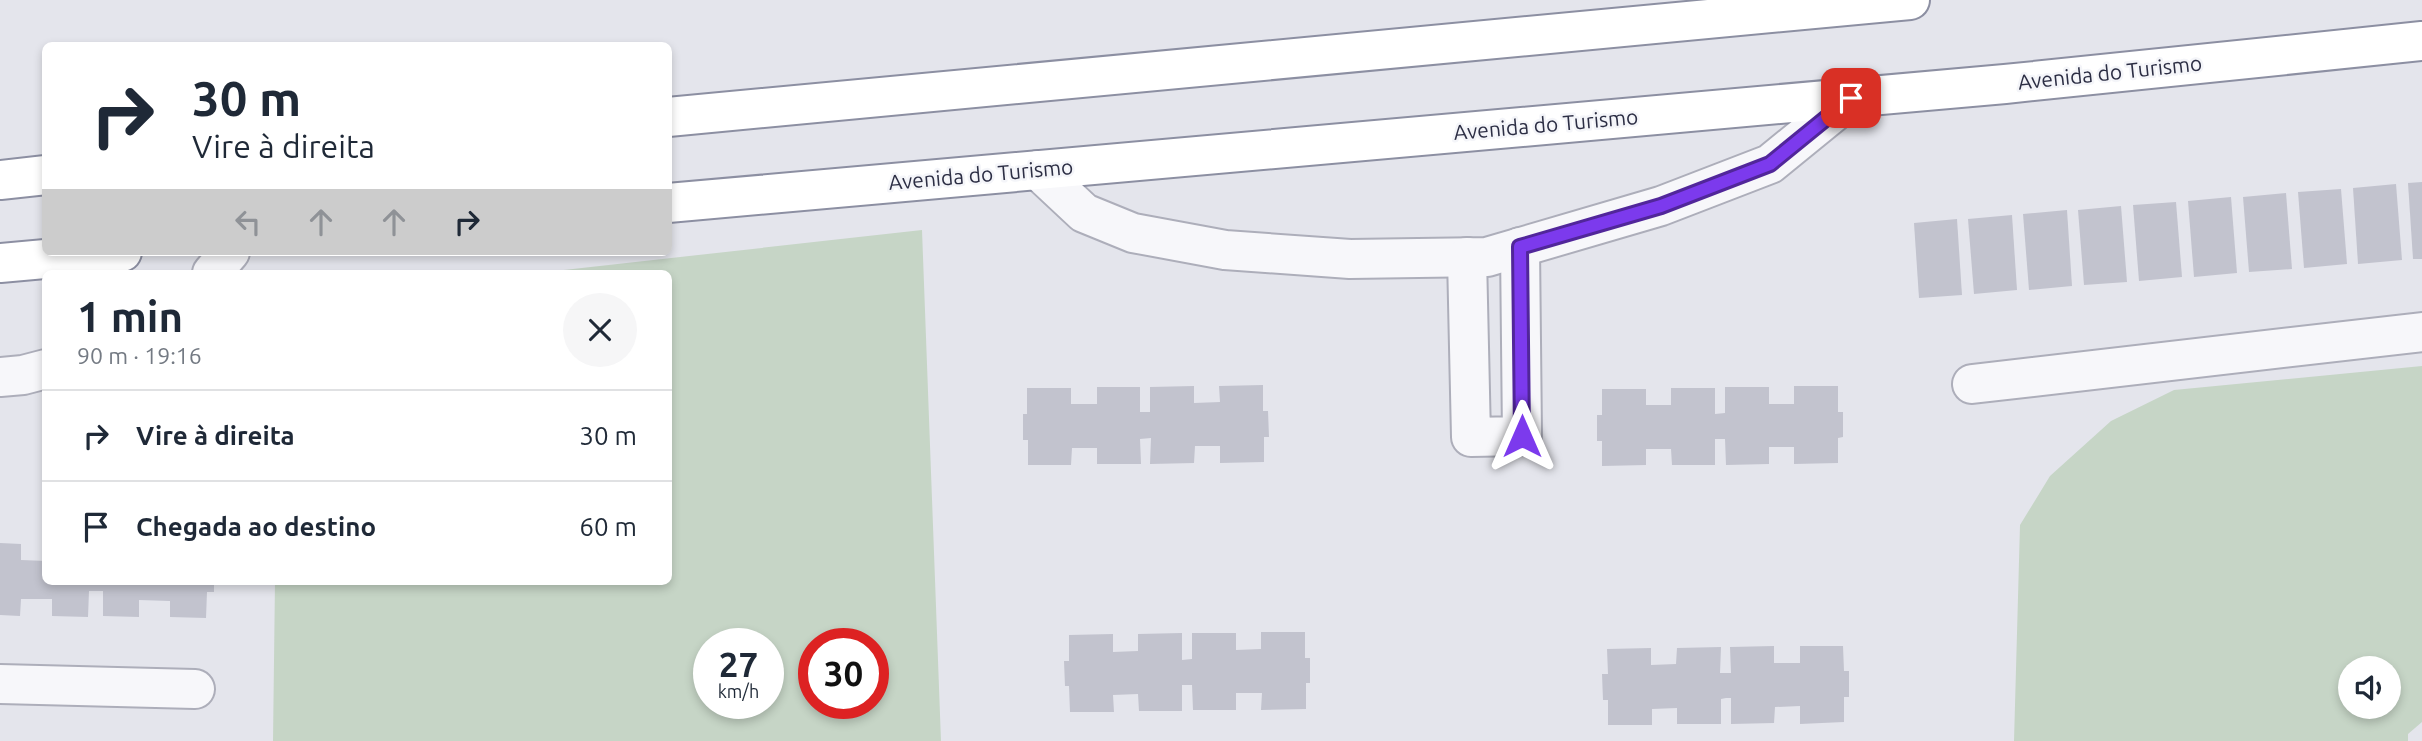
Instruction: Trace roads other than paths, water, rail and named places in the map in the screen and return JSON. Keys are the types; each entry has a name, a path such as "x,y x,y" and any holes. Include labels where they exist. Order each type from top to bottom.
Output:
{"highway":[{"path":"672,117 1910,0"},
{"name":"Avenida do Turismo","path":"672,203 1851,98 2422,41"},
{"path":"0,180 42,175"},
{"path":"0,262 73,256"}],"street":[{"path":"1038,170 1084,213 1133,233 1225,250 1350,259 1487,257 1661,206 1770,164 1851,98"},
{"path":"1467,257 1471,437 1522,436 1520,247"},
{"path":"215,270 227,256"},
{"path":"1972,384 2422,332"},
{"path":"0,377 42,370"},
{"path":"0,684 195,689"}]}
